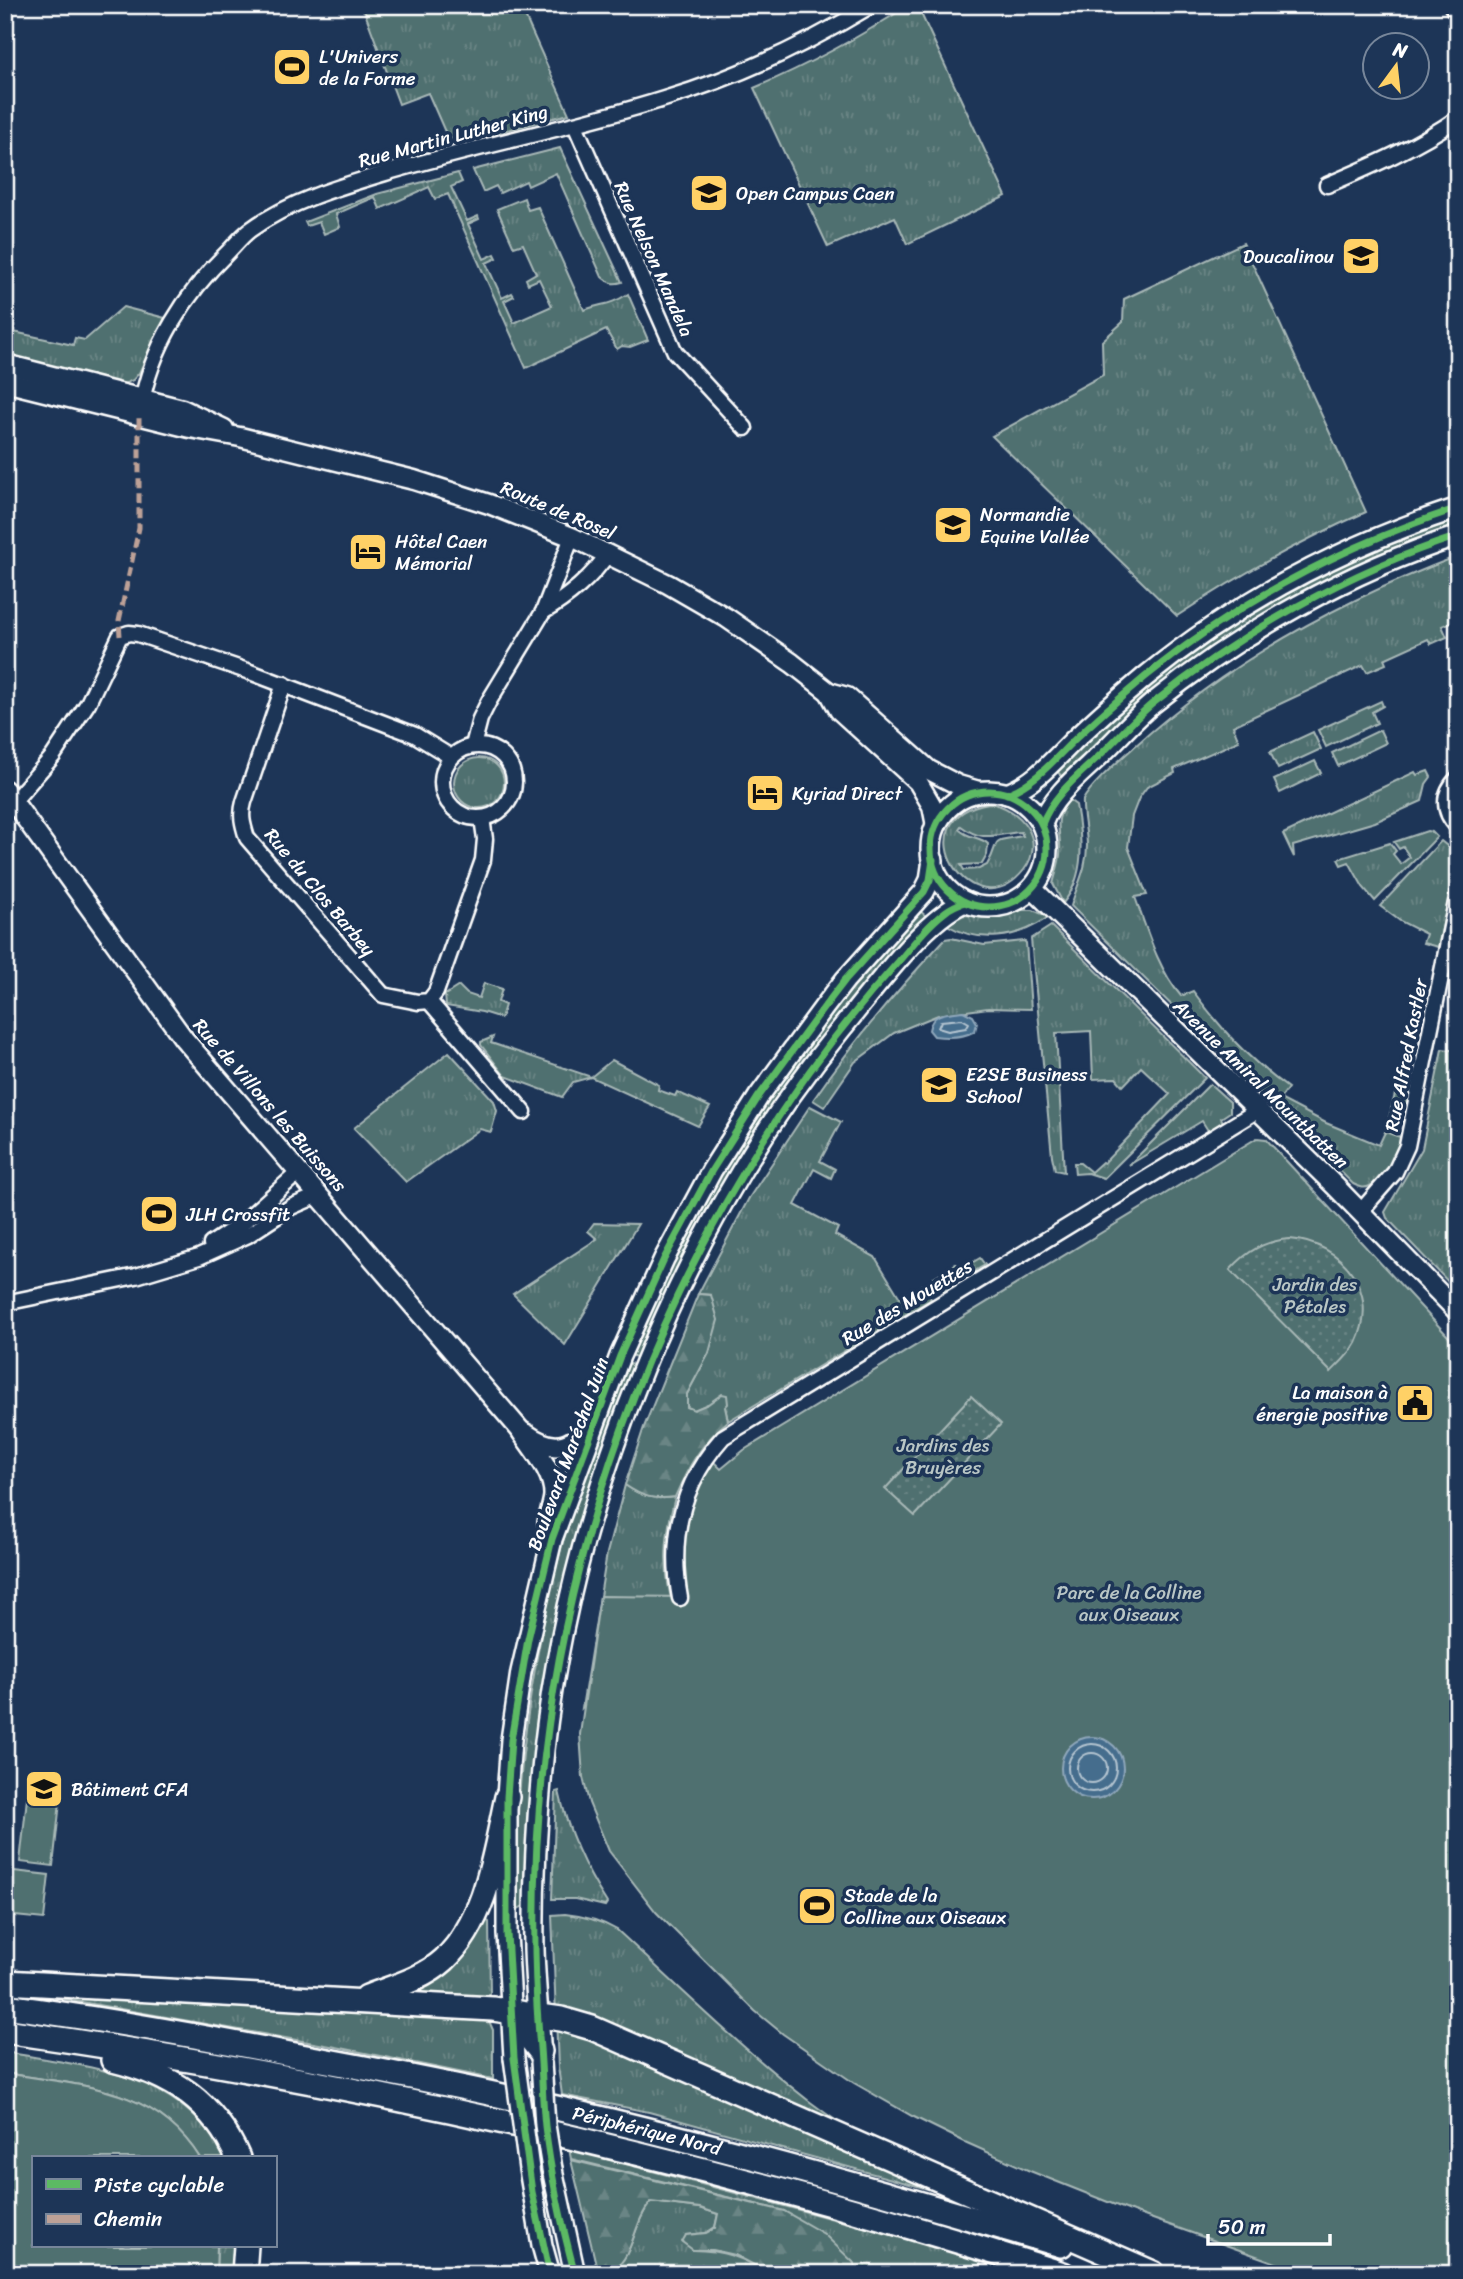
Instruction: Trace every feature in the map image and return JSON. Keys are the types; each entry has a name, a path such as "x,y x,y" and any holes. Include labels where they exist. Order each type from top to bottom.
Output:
{"highway":[{"path":"356,2000 405,1983 426,1972 444,1960 457,1945 483,1893 507,1797"},
{"path":"5,1982 493,2009 592,2028 1153,2274"},
{"name":"Périphérique Nord","path":"5,2006 198,2036 557,2108 730,2150 886,2193 1153,2274"},
{"path":"510,2013 541,2056"},
{"name":"Périphérique Nord","path":"5,2031 194,2060 383,2096 652,2156 853,2209 1063,2274"},
{"path":"78,2041 93,2056 151,2070 181,2088 207,2110 237,2156"},
{"path":"244,2273 246,2248"}],"main road":[{"path":"1007,794 1033,780 1122,697 1227,617 1339,555 1458,508"},
{"path":"1042,824 1052,803 1150,706 1223,653 1274,620 1350,580 1393,560 1458,536"},
{"path":"982,792 1007,794 1027,805 1042,824 1046,834 1047,857 1039,878 1032,888 1008,904 994,907 965,902 948,889 936,870 932,842 936,826 954,803 967,795 982,792"},
{"name":"Boulevard Maréchal Juin","path":"550,2274 542,2245 529,2169 514,2058 507,1933 507,1797 511,1740 521,1672 552,1539 592,1427 643,1303 712,1170 759,1096 832,998 924,892 930,880 933,860"},
{"path":"575,2274 545,2124 538,2016 535,1901 538,1815 545,1747 566,1622 592,1518 611,1456 645,1366 679,1292 742,1173 829,1045 919,938 945,912 965,902"},
{"path":"522,1432 546,1446 556,1447 573,1443 592,1427"},
{"path":"522,1432 548,1473 552,1486 554,1497 548,1522 552,1539"}],"street":[{"name":"Rue Martin Luther King","path":"141,407 148,375 182,305 216,263 250,230 290,208 346,184 434,159 575,125 726,80 790,51 872,5"},
{"path":"1451,5 1458,16"},
{"path":"1327,185 1368,168 1458,118"},
{"name":"Rue Nelson Mandela","path":"575,125 675,352 745,428"},
{"name":"Route de Rosel","path":"5,364 141,407"},
{"name":"Route de Rosel","path":"5,382 141,407 182,409 240,437 414,480 489,504 572,537 668,584 727,618 829,692 847,697 940,777 982,792"},
{"path":"473,746 480,719 489,701 543,612 572,537"},
{"path":"543,612 572,592 601,565 608,553"},
{"path":"9,796 53,756 88,703 120,636 129,633 146,636 284,684 415,735 451,757"},
{"name":"Rue du Clos Barbey","path":"284,684 241,814 247,838 383,995 418,1002 429,1001"},
{"name":"Route de Rosel","path":"829,692 839,710 918,782 932,806 936,826"},
{"path":"473,746 499,752 510,764 514,780 510,800 495,814 482,818 463,814 453,807 445,797 442,785 443,773 451,757 473,746"},
{"path":"1458,778 1450,787 1445,805 1451,821 1458,827"},
{"name":"Rue de Villons les Buissons","path":"9,796 184,1039 522,1432"},
{"path":"482,818 485,839 483,860 436,992 429,1001 524,1112"},
{"name":"Avenue Amiral Mountbatten","path":"1032,888 1458,1312"},
{"name":"Rue Alfred Kastler","path":"1360,1212 1395,1172 1408,1146 1458,892"},
{"name":"Rue des Mouettes","path":"680,1598 676,1576 676,1542 685,1500 710,1452 723,1437 1258,1110"},
{"path":"190,1259 241,1224 299,1172"},
{"path":"5,1303 136,1276 222,1248 291,1207 319,1195"}],"green space":[{"path":"362,5 520,5 569,114 457,143 445,132 428,93 399,104"},
{"path":"909,5 917,5 1006,196 907,244 895,217 828,247 754,88 833,50"},
{"path":"560,148 622,282 611,283 602,277 556,173 528,186 526,181 500,193 496,186 483,192 473,170"},
{"path":"458,173 462,182 451,187 467,221 478,216 479,219 468,224 484,259 495,254 497,258 486,263 502,298 512,293 514,296 504,301 514,323 552,306 539,279 528,284 526,279 536,273 523,244 514,247 497,209 524,198 528,210 538,207 584,310 628,294 648,340 617,349 606,330 526,368 448,194 435,199 429,187 380,209 375,197 336,214 340,227 324,234 319,222 307,226 305,222 377,194"},
{"path":"1243,243 1366,512 1269,560 1177,616 992,436 1103,375 1102,341 1123,322 1124,299"},
{"path":"123,307 165,318 139,373 133,380 122,385 5,359 5,330 73,345 75,338 85,340"},
{"path":"1458,514 1458,528 1324,585 1064,779 1055,769 1102,723 1201,644 1318,573"},
{"path":"1458,556 1458,619 1442,626 1447,637 1431,644 1428,639 1384,659 1386,664 1367,672 1363,665 1233,726 1239,741 1174,769 1175,773 1147,787 1132,816 1128,847 1147,895 1135,897 1160,962 1181,996 1193,991 1236,1043 1288,1088 1280,1099 1326,1123 1379,1145 1385,1132 1400,1137 1398,1150 1386,1171 1370,1186 1362,1187 1353,1184 1071,906 1087,854 1083,800 1107,772 1170,716 1247,661 1328,614"},
{"path":"1381,701 1383,706 1372,712 1377,723 1326,747 1318,730"},
{"path":"1380,730 1386,743 1338,766 1332,753"},
{"path":"1313,732 1321,749 1278,769 1270,752"},
{"path":"469,759 489,759 503,773 503,793 489,807 469,807 455,793 455,773"},
{"path":"1315,761 1321,773 1280,793 1274,780"},
{"path":"1428,771 1431,777 1426,784 1422,801 1375,822 1293,846 1294,857 1283,834 1415,772 1417,775"},
{"path":"1069,800 1076,805 1081,843 1076,881 1063,903 1053,884 1060,855 1060,814"},
{"path":"989,803 1011,811 1027,827 1033,848 1030,859 1024,870 1004,886 984,889 967,881 953,866 947,848 949,829 962,813","holes":["961,826 983,836 1021,832 1023,836 999,841 987,865 979,869 964,870 961,865 982,864 987,855 988,844 959,829"]},
{"path":"1427,831 1437,837 1375,901 1363,887 1349,862 1341,865 1338,859 1390,843 1396,851 1393,854 1401,864 1410,857 1403,847 1399,849 1394,842"},
{"path":"1441,841 1458,855 1438,947 1423,943 1426,934 1400,921 1380,906"},
{"path":"918,909 928,918 807,1063 641,1359 628,1354 653,1296 737,1141 822,1021"},
{"path":"1033,910 1047,918 1023,931 985,937 959,931 947,925 963,915 996,916"},
{"path":"1051,926 1205,1078 1104,1178 1088,1173 1075,1174 1074,1163 1080,1163 1091,1172 1104,1163 1170,1094 1141,1067 1123,1086 1116,1078 1093,1079 1091,1031 1056,1033 1064,1172 1055,1170 1031,939"},
{"path":"945,939 984,945 1024,941 1031,1009 988,1008 938,1015 894,1033 855,1062 824,1107 813,1100 893,997"},
{"path":"484,983 502,989 498,1002 505,1005 501,1018 446,1006 445,995 459,986 467,994 479,998"},
{"path":"493,1037 491,1043 591,1077 573,1082 562,1097 505,1076 481,1045 481,1042"},
{"path":"1407,1047 1416,1055 1416,1065 1414,1074 1401,1076"},
{"path":"1442,1049 1458,1051 1458,1292 1387,1218 1385,1212 1422,1149"},
{"path":"449,1052 494,1101 497,1111 491,1132 480,1129 406,1182 354,1128"},
{"path":"612,1060 659,1085 658,1090 675,1096 677,1092 710,1107 698,1126 591,1077"},
{"path":"1210,1084 1230,1102 1230,1112 1221,1118 1224,1124 1209,1132 1202,1121 1129,1165"},
{"path":"1396,1090 1410,1098 1403,1122 1389,1118"},
{"path":"810,1106 841,1122 820,1161 835,1169 831,1178 814,1169 795,1205 838,1228 835,1235 875,1257 900,1298 922,1285 931,1299 728,1421 725,1407 708,1404 694,1410 687,1407 687,1394 709,1353 711,1295 698,1294 749,1198"},
{"name":"Parc de la Colline aux Oiseaux","path":"1257,1138 1266,1139 1458,1347 1458,2274 1307,2274 1133,2212 1030,2171 912,2116 854,2083 783,2034 755,2011 656,1912 609,1851 589,1803 583,1777 580,1734 600,1596 687,1597 684,1559 687,1526 695,1495 713,1461 721,1469 744,1450"},
{"path":"594,1223 638,1224 565,1345 513,1294 597,1239 588,1231"},
{"name":"Jardin des Pétales","path":"1290,1239 1309,1242 1326,1250 1352,1273 1360,1288 1364,1305 1356,1343 1331,1372 1230,1270 1257,1248"},
{"path":"980,1258 985,1265 943,1290 934,1277 956,1264 963,1268"},
{"path":"698,1294 711,1295 718,1320 709,1353 687,1394 687,1407 694,1410 722,1394 727,1395 728,1404 725,1407 728,1421 697,1456 675,1497 649,1497 625,1485 644,1427"},
{"path":"625,1362 636,1366 593,1486 525,1905 515,1911 513,1883 524,1744 546,1610 581,1482"},
{"name":"Jardins des Bruyères","path":"971,1396 1001,1424 915,1516 885,1489"},
{"path":"625,1485 649,1497 675,1497 666,1553 674,1609 582,1708 607,1553"},
{"path":"559,1791 572,1835 584,1863 607,1903 605,1906 575,1899 552,1899 556,1792"},
{"path":"27,1798 60,1802 53,1866 20,1862"},
{"path":"5,1870 49,1875 44,1919 5,1915"},
{"path":"565,1914 592,1919 617,1930 735,2039 809,2101 887,2154 968,2200 649,2112 562,2095 558,2067 552,1915"},
{"path":"483,1918 489,1922 490,1994 486,2001 402,1995"},
{"path":"42,1992 486,2014 493,2030 493,2079 336,2047 47,1996"},
{"path":"5,2052 100,2069 130,2078 159,2091 184,2107 206,2129 223,2156 198,2156 182,2134 161,2116 114,2093 5,2073"},
{"path":"5,2073 88,2087 139,2103 161,2116 182,2134 198,2156 32,2156 32,2248 217,2248 216,2274 5,2274"},
{"path":"569,2149 886,2233 980,2260 981,2266 953,2274 860,2274 853,2262 784,2211 571,2159"},
{"path":"571,2160 784,2211 824,2234 853,2262 860,2274 771,2274 735,2255 713,2250 693,2250 682,2242 686,2235 706,2233 715,2228 718,2214 700,2208 651,2202 621,2263 613,2269 598,2273"},
{"path":"651,2202 700,2208 718,2214 715,2227 706,2233 686,2235 693,2250 734,2256 771,2274 598,2274 615,2267 623,2259"},
{"path":"217,2248 236,2248 233,2274 216,2274"}],"water":[{"path":"963,1011 973,1016 977,1023 975,1031 944,1037 934,1036 929,1030 937,1017"},
{"path":"1092,1737 1104,1739 1114,1746 1121,1756 1121,1780 1114,1790 1104,1797 1092,1799 1080,1797 1070,1790 1063,1780 1061,1768 1063,1756 1070,1746 1080,1739"}],"marked path":[{"path":"120,636 119,621 139,528 139,415"}],"cycle path":[{"path":"1007,794 1035,778 1145,677 1217,624 1255,600 1334,558 1374,539 1458,508"},
{"path":"1042,824 1067,787 1139,716 1222,652 1297,606 1337,586 1417,550 1458,536"},
{"path":"989,791 1011,796 1030,808 1042,827 1047,849 1042,871 1030,890 1011,902 989,907 967,902 948,890 936,871 931,849 936,827 948,808 967,796 989,791"},
{"path":"550,2274 532,2192 514,2058 507,1933 507,1797 511,1740 528,1639 552,1539 620,1356 664,1259 712,1170 759,1096 825,1006 924,892 930,880 933,860"},
{"path":"575,2274 557,2201 545,2126 535,1907 542,1779 560,1654 589,1530 629,1410 679,1293 739,1180 809,1072 852,1015 915,941 950,909 965,902"}],"place":[{"name":"L'Univers de la Forme","path":"292,67"},
{"name":"Open Campus Caen","path":"709,193"},
{"name":"Doucalinou","path":"1361,256"},
{"name":"Normandie Equine Vallée","path":"953,525"},
{"name":"Hôtel Caen Mémorial","path":"368,552"},
{"name":"Kyriad Direct","path":"765,793"},
{"name":"E2SE Business School","path":"939,1085"},
{"name":"JLH Crossfit","path":"159,1214"},
{"name":"La maison à énergie positive","path":"1415,1403"},
{"name":"Bâtiment CFA","path":"44,1789"},
{"name":"Stade de la Colline aux Oiseaux","path":"817,1906"}]}
